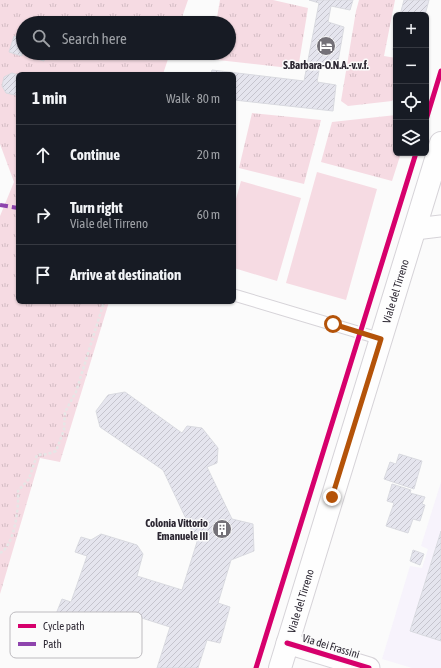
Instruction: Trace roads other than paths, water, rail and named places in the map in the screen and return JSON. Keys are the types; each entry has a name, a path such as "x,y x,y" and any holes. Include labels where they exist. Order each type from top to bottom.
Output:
{"main road":[{"name":"Viale del Tirreno","path":"280,668 441,143"}],"street":[{"path":"415,229 441,226"},
{"name":"Via dei Frassini","path":"287,643 369,668"}],"lane":[{"path":"236,296 381,339"}],"place":[{"name":"S.Barbara-O.N.A.-v.v.f.","path":"326,46"},
{"name":"Colonia Vittorio Emanuele III","path":"222,529"}]}
